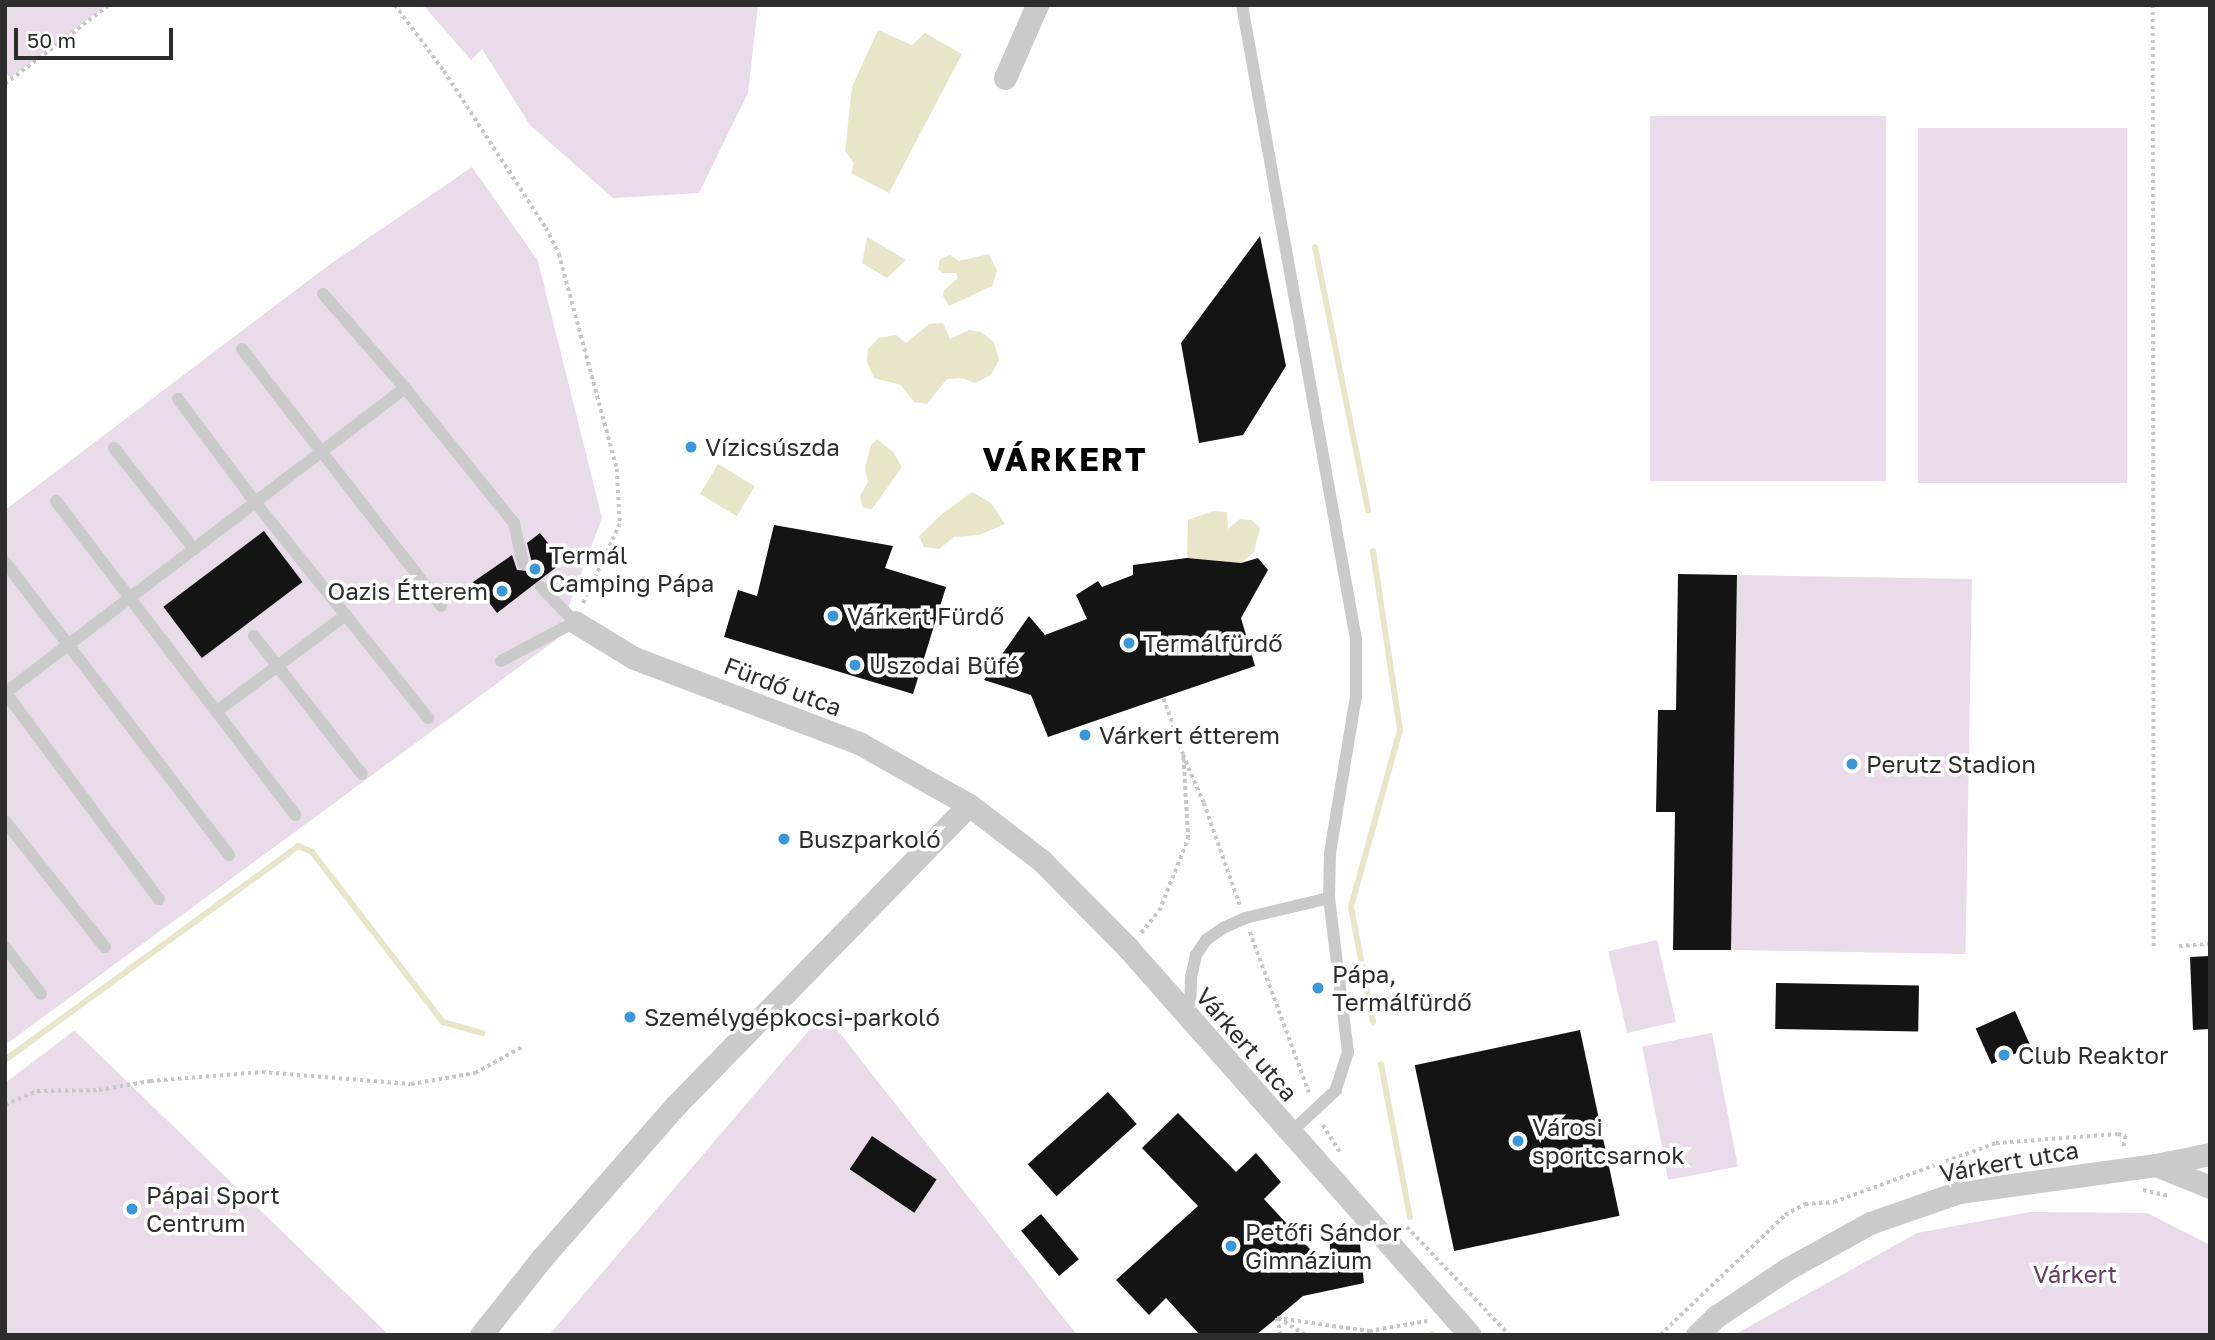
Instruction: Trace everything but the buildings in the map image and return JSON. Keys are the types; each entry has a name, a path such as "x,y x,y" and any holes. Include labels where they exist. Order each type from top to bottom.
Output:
{"street":[{"path":"1005,78 1037,5"},
{"name":"Fürdő utca","path":"575,622 634,658 859,743 969,805"},
{"path":"481,1335 542,1258 676,1105 969,805"},
{"name":"Várkert utca","path":"969,805 1041,860 1128,947 1470,1335"},
{"name":"Várkert utca","path":"1697,1335 1717,1316 1787,1269 1870,1223 1959,1192 2156,1165 2210,1154"},
{"name":"Várkert utca","path":"2156,1165 2210,1187"}],"lane":[{"path":"1242,5 1356,639 1356,696 1330,853 1329,898 1348,1052 1336,1090 1316,1112 1290,1133"},
{"path":"323,294 405,388 514,523 523,564"},
{"path":"243,349 441,606"},
{"path":"159,899 5,692 405,388"},
{"path":"178,399 255,502 428,718"},
{"path":"114,449 194,549"},
{"path":"56,501 295,815"},
{"path":"5,562 229,855"},
{"path":"501,661 575,622 541,587"},
{"path":"217,711 346,615"},
{"path":"254,636 362,774"},
{"path":"5,821 105,947"},
{"path":"1190,1018 1191,977 1196,954 1206,940 1245,918 1329,898"},
{"path":"5,947 41,993"}],"path":[{"path":"5,84 109,5"},
{"path":"395,5 444,71 546,228 559,254 617,469 620,524 575,622"},
{"path":"2153,5 2154,947"},
{"path":"1163,698 1316,1112 1348,1164"},
{"path":"1128,947 1159,911 1188,839 1183,755"},
{"path":"2179,946 2210,944"},
{"path":"5,1105 37,1090 99,1090 150,1082 262,1072 411,1084 475,1073 522,1047"},
{"path":"1401,1221 1509,1335"},
{"path":"1278,1318 1369,1331 1455,1317"},
{"path":"1278,1318 1281,1335"},
{"path":"1278,1318 1305,1335"}],"green space":[{"path":"5,5 107,5 10,78 5,72"},
{"path":"423,5 758,5 748,93 699,193 613,198 530,125 482,49 471,60"},
{"path":"1650,116 1886,116 1886,481 1650,481"},
{"path":"1918,128 2127,128 2127,483 1918,483"},
{"path":"472,167 538,261 602,518 556,640 5,1045 5,510 329,265"},
{"name":"Perutz Stadion","path":"1737,575 1972,579 1965,954 1730,950"},
{"path":"1657,940 1676,1022 1627,1033 1608,951"},
{"path":"824,1013 1077,1335 549,1335"},
{"name":"Pápai Sport Centrum","path":"74,1031 389,1335 5,1335 5,1083"},
{"path":"1712,1033 1738,1167 1668,1180 1642,1047"},
{"name":"Várkert","path":"2030,1212 2147,1213 2210,1245 2210,1335 1734,1335 1917,1233"}],"shaded area":[{"path":"878,30 912,45 925,33 962,54 889,193 851,173 854,163 845,151 852,87"},
{"path":"867,237 906,260 887,278 862,263"},
{"path":"989,254 997,271 992,286 949,306 943,296 944,290 958,278 956,273 943,273 938,269 940,259 950,255 959,261"},
{"path":"943,323 950,339 969,330 981,332 994,342 999,360 991,375 975,383 962,378 947,379 927,404 914,402 901,385 874,378 867,362 868,349 879,338 896,335 906,343 929,324"},
{"path":"877,439 893,452 902,467 872,509 863,508 860,496 868,482 865,468 871,445"},
{"path":"718,464 755,486 737,516 700,494"},
{"path":"972,492 991,503 1005,524 979,535 954,537 939,549 924,547 919,536 942,514"},
{"path":"1213,511 1227,512 1228,529 1240,519 1252,520 1260,528 1254,552 1241,563 1187,558 1188,520"}],"waterway":[{"path":"1315,247 1368,511"},
{"path":"1373,551 1400,730 1351,907 1373,1022"},
{"path":"5,1060 298,846 312,852 443,1022 482,1033"},
{"path":"1381,1064 1410,1217"}],"place":[{"name":"Vízicsúszda","path":"691,447"},
{"name":"Termál Camping Pápa","path":"535,569"},
{"name":"Oazis Étterem","path":"502,591"},
{"name":"Várkert Fürdő","path":"833,616"},
{"name":"Termálfürdő","path":"1129,643"},
{"name":"Uszodai Büfé","path":"855,665"},
{"name":"Várkert étterem","path":"1085,735"},
{"name":"Perutz Stadion","path":"1852,764"},
{"name":"Buszparkoló","path":"784,839"},
{"name":"Pápa, Termálfürdő","path":"1318,988"},
{"name":"Személygépkocsi-parkoló","path":"630,1017"},
{"name":"Club Reaktor","path":"2004,1055"},
{"name":"Városi sportcsarnok","path":"1518,1141"},
{"name":"Pápai Sport Centrum","path":"132,1209"},
{"name":"Petőfi Sándor Gimnázium","path":"1231,1246"}],"district":[{"name":"VÁRKERT","path":"1065,459"}]}
